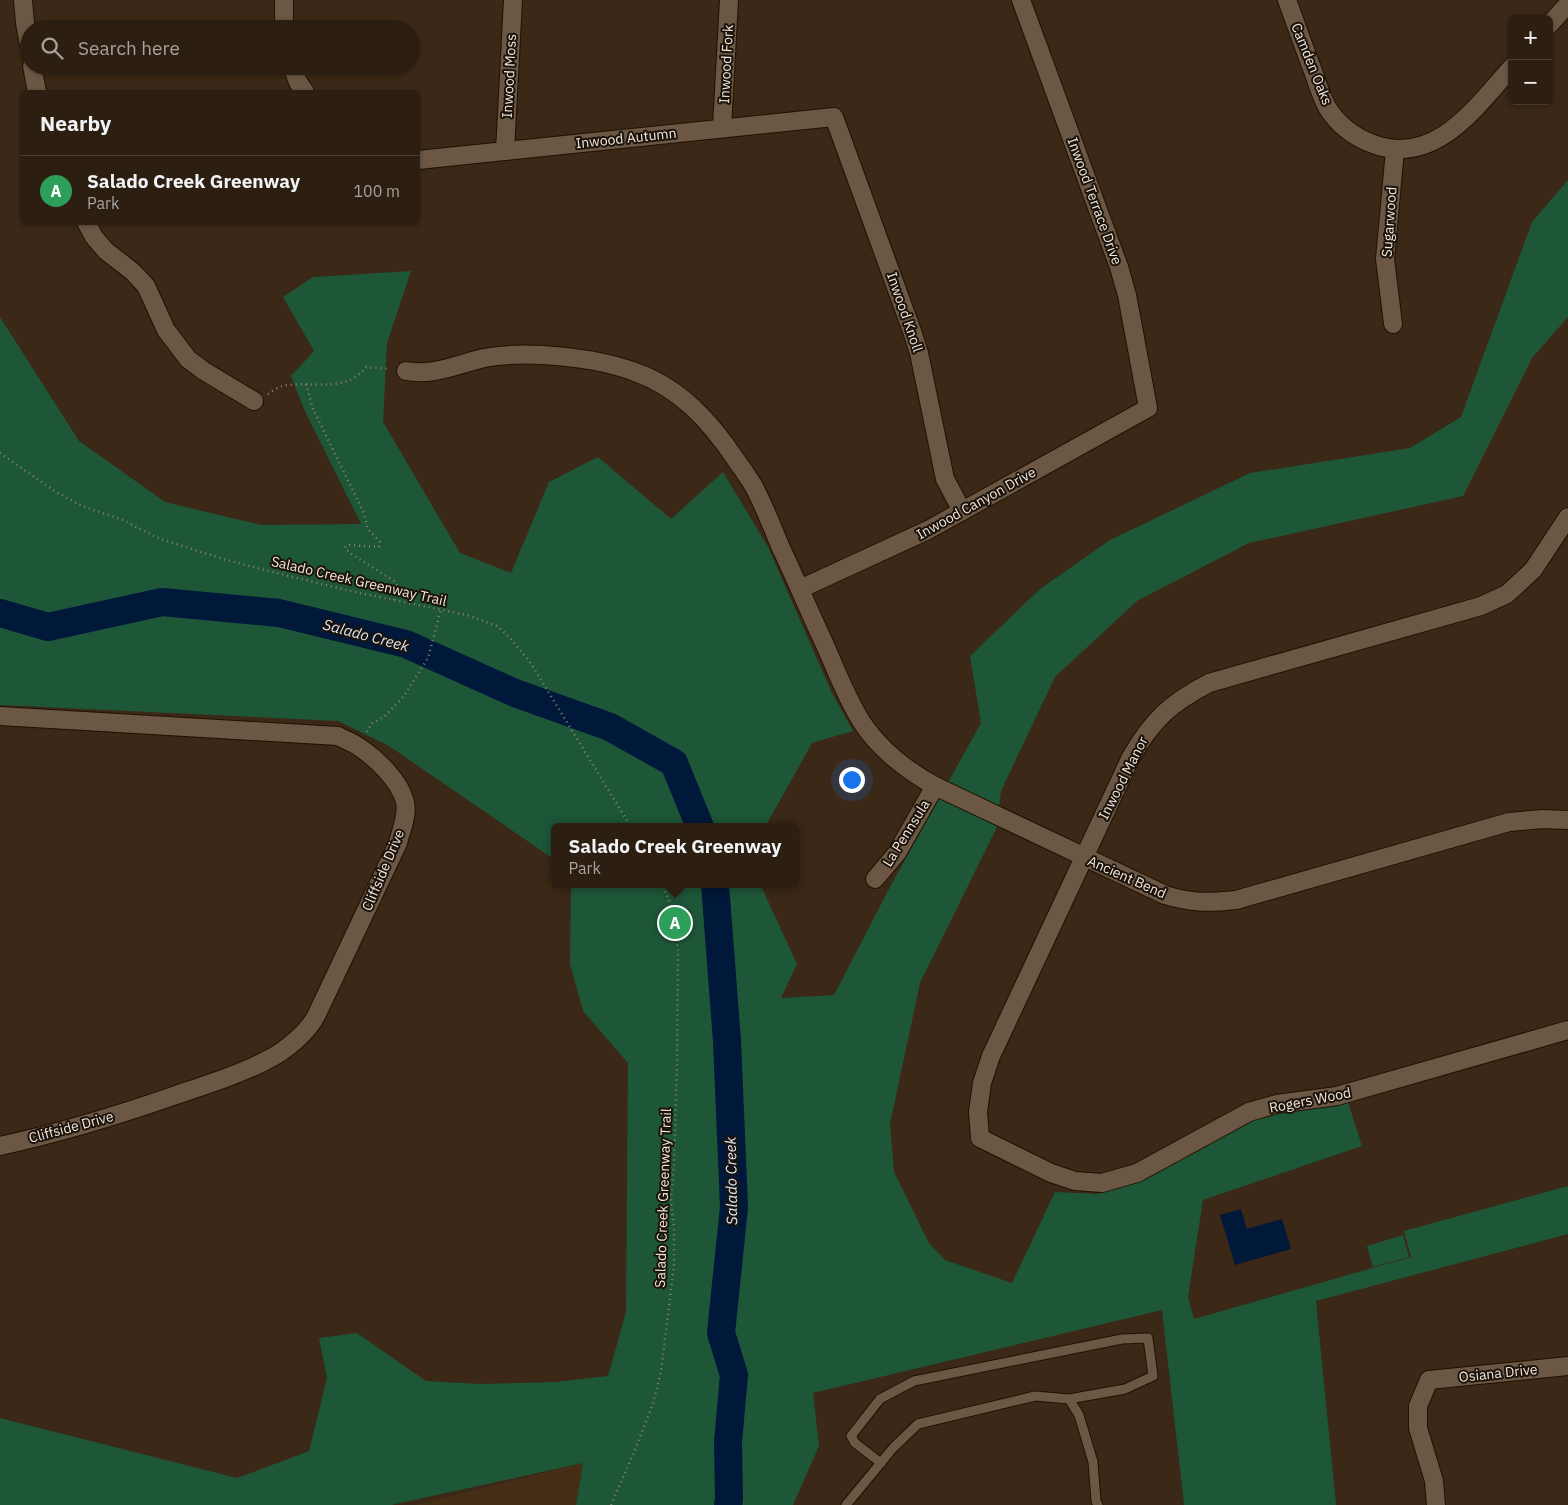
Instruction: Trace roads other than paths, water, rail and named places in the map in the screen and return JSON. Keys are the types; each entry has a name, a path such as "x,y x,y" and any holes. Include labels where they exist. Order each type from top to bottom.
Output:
{"street":[{"path":"23,0 25,20"},
{"path":"284,0 284,20"},
{"name":"Inwood Moss","path":"505,151 513,0"},
{"name":"Inwood Fork","path":"722,128 729,0"},
{"name":"Inwood Terrace Drive","path":"1021,0 1119,267 1127,295 1148,408"},
{"name":"Camden Oaks","path":"1287,0 1328,108 1345,129 1360,139 1385,149 1395,150"},
{"path":"1553,21 1568,4"},
{"path":"1395,150 1421,146 1435,141 1460,124 1508,72"},
{"path":"34,75 37,90"},
{"path":"295,75 304,90"},
{"name":"Inwood Autumn","path":"420,160 834,117"},
{"name":"Inwood Knoll","path":"834,117 912,331 919,353 945,479 962,511"},
{"name":"Sugarwood","path":"1393,324 1385,259 1395,150"},
{"path":"88,225 94,237 106,251 133,272 146,286 166,330 188,359 204,371 254,401"},
{"name":"Ancient Bend","path":"406,371 420,374 484,358 504,355 530,355 573,358 617,366 667,387 696,409 720,436 753,486 861,721 888,752 906,768 935,786 1165,895 1207,903 1236,900 1509,822 1542,819 1568,820"},
{"name":"Inwood Canyon Drive","path":"800,589 895,546 1148,408"},
{"name":"Inwood Manor","path":"980,1138 978,1112 982,1083 991,1056 1132,757 1143,736 1161,715 1184,697 1209,683 1480,606 1507,594 1533,570 1568,517"},
{"name":"Cliffside Drive","path":"0,716 338,736 359,747 395,780 405,802 405,819 398,843 316,1016 287,1048 269,1059 210,1084 128,1112 0,1146"},
{"name":"La Pennsula","path":"875,879 896,853 935,786"},
{"name":"Rogers Wood","path":"980,1138 1051,1173 1075,1181 1102,1183 1136,1173 1249,1112 1277,1104 1337,1096 1568,1030"},
{"name":"Osiana Drive","path":"1436,1505 1434,1481 1418,1428 1418,1406 1429,1380 1568,1366"}],"lane":[{"path":"846,1505 881,1463 893,1448 918,1424 1035,1396 1069,1399 1125,1389 1153,1376 1148,1338 1122,1339 914,1381 880,1399 851,1436 855,1443 881,1463"},
{"path":"1069,1399 1079,1415 1093,1462 1096,1501 1098,1505"}],"water":[{"path":"1241,1209 1247,1229 1282,1219 1291,1249 1235,1265 1220,1215"}],"waterway":[{"name":"Salado Creek","path":"0,613 48,627 162,602 279,613 406,644 515,693 610,727 674,763 698,823"},
{"name":"Salado Creek","path":"715,888 727,1041 734,1207 721,1333 734,1375 728,1442 728,1505"}],"place":[{"name":"Salado Creek Greenway","path":"675,923"}]}
